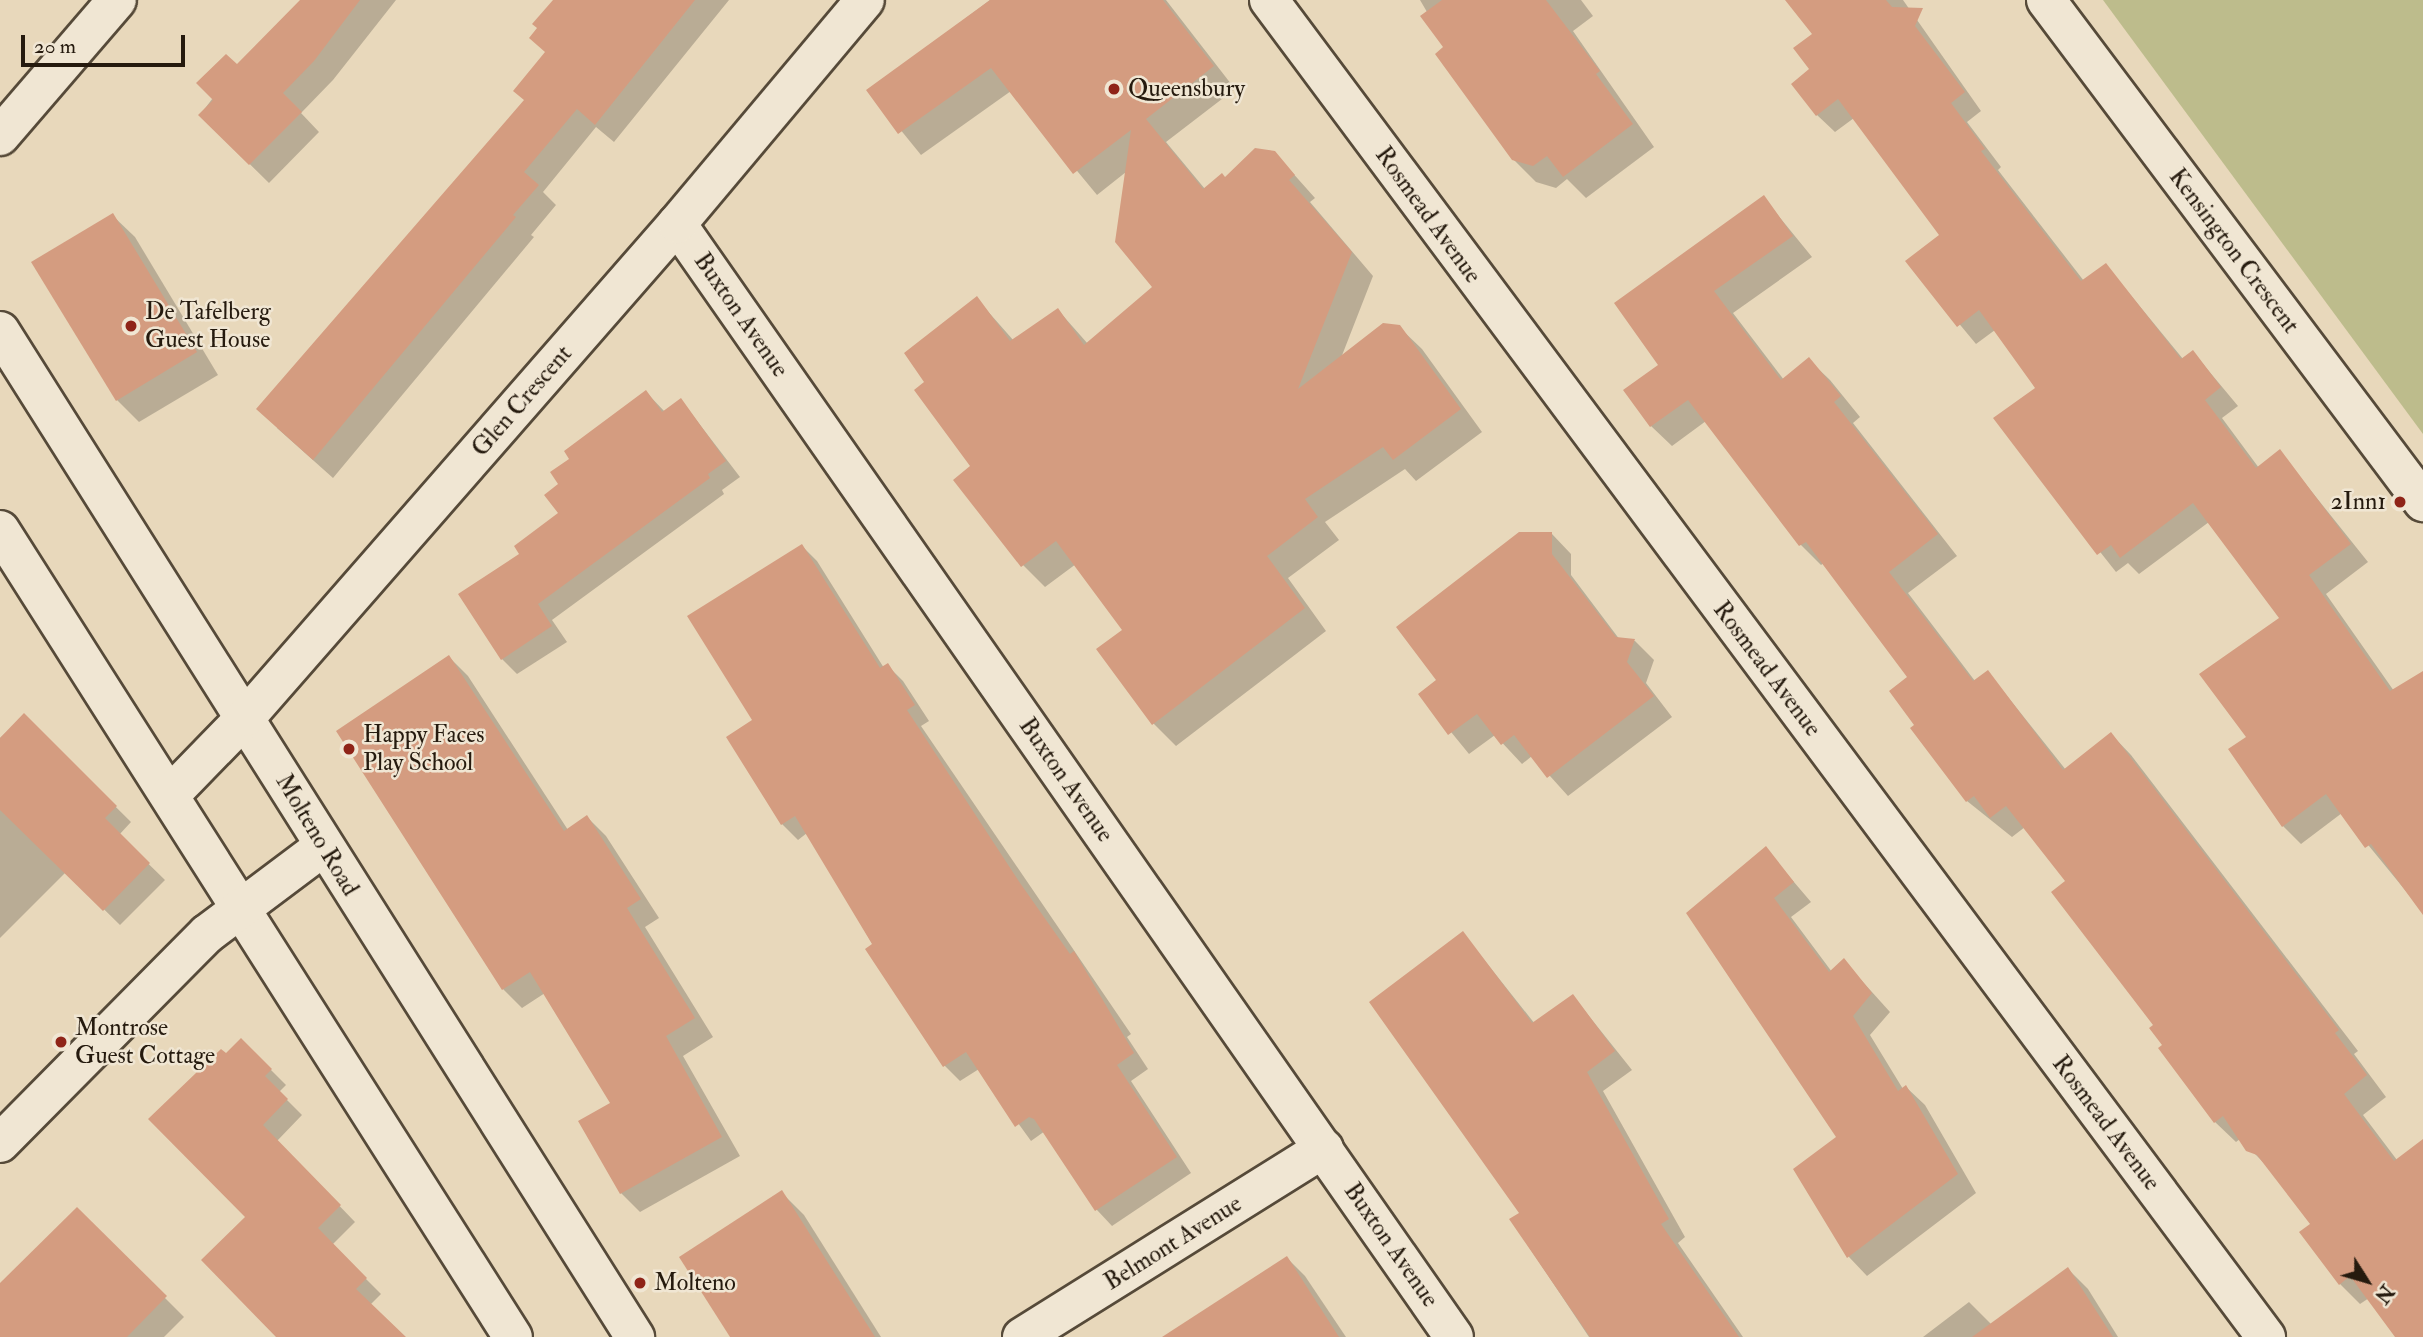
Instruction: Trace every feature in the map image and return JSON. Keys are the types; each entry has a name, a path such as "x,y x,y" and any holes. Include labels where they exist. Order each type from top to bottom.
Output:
{"street":[{"path":"0,136 117,0"},
{"name":"Glen Crescent","path":"171,794 246,717 677,224 865,0"},
{"name":"Rosmead Avenue","path":"1269,0 2266,1337"},
{"name":"Kensington Crescent","path":"2046,0 2423,502"},
{"name":"Buxton Avenue","path":"677,224 1454,1337"},
{"name":"Molteno Road","path":"0,331 246,717 323,847 635,1337"},
{"path":"0,530 171,794 513,1337"},
{"path":"0,1143 207,934 323,847"},
{"name":"Belmont Avenue","path":"1022,1337 1324,1148"}],"shaded area":[{"path":"2103,0 2423,0 2423,434"}],"building":[{"path":"300,0 360,0 314,61 283,93 302,112 249,165 198,115 213,100 196,83 226,54 237,64"},
{"path":"553,0 695,0 595,125 577,109 524,172 539,185 513,215 516,217 313,460 256,409 524,100 513,91 545,52 529,38 537,28 532,24"},
{"path":"990,0 1163,0 1214,66 1146,119 1203,189 1222,173 1225,177 1255,148 1275,151 1295,175 1289,180 1352,252 1298,389 1383,323 1400,325 1461,409 1393,460 1383,447 1305,499 1318,517 1267,556 1305,608 1152,725 1096,649 1122,630 1056,541 1021,567 953,480 970,466 914,390 924,382 904,353 977,296 1010,341 1058,308 1084,345 1152,287 1115,242 1131,130 1073,174 991,68 898,134 866,90"},
{"path":"1442,0 1546,0 1600,71 1596,74 1633,124 1563,177 1547,156 1533,166 1512,160 1435,54 1443,47 1420,16"},
{"path":"1785,0 1886,0 1892,7 1923,8 1915,26 1965,92 1951,103 1985,149 1981,151 2081,281 2106,263 2181,359 2193,350 2221,387 2205,400 2256,468 2280,449 2351,544 2309,575 2390,691 2423,671 2423,915 2371,844 2365,848 2326,794 2282,827 2228,749 2246,737 2199,674 2279,618 2193,503 2120,558 2111,545 2097,555 1993,418 2035,388 1979,310 1957,327 1905,261 1939,235 1838,99 1816,116 1791,84 1809,69 1793,48 1812,34"},
{"path":"1764,195 1793,236 1714,291 1781,380 1809,357 1841,396 1834,402 1938,534 1889,572 1973,681 1988,670 2063,770 2111,732 2339,1030 2335,1033 2367,1075 2344,1094 2394,1161 2423,1139 2423,1337 2395,1337 2350,1276 2339,1285 2299,1232 2310,1224 2257,1155 2246,1151 2223,1116 2214,1123 2158,1048 2162,1045 2149,1028 2153,1025 2051,892 2065,881 2006,806 1990,818 1974,796 1966,802 1910,728 1914,725 1889,691 1907,677 1806,542 1799,546 1688,400 1650,427 1623,390 1658,365 1614,303"},
{"path":"113,213 197,352 116,401 31,262"},
{"path":"646,390 662,412 681,398 726,461 708,474 710,478 538,604 552,626 501,660 458,594 519,554 514,546 558,513 544,495 558,484 550,472 569,459 564,451"},
{"path":"1519,532 1552,532 1552,554 1616,637 1635,639 1627,662 1654,696 1547,778 1514,735 1501,745 1477,714 1448,735 1418,694 1436,680 1396,627"},
{"path":"802,544 880,668 888,663 915,705 907,710 1020,883 1070,954 1074,951 1134,1053 1117,1065 1177,1157 1095,1211 1034,1119 1029,1117 1015,1127 966,1052 943,1067 865,949 872,944 795,816 781,825 726,737 752,720 687,616"},
{"path":"449,655 564,831 587,815 641,899 627,908 695,1018 666,1036 722,1137 620,1194 578,1121 610,1103 530,972 502,990 336,731"},
{"path":"24,713 117,806 105,818 150,863 103,911 0,810 0,738"},
{"path":"1766,846 1794,882 1774,898 1829,972 1844,958 1872,993 1853,1016 1898,1091 1906,1085 1958,1174 1847,1258 1793,1169 1836,1137 1686,913"},
{"path":"1463,931 1532,1023 1573,994 1615,1051 1587,1072 1669,1219 1661,1224 1739,1337 1590,1337 1509,1219 1519,1213 1369,1002"},
{"path":"241,1038 272,1069 265,1076 288,1099 263,1125 341,1205 318,1228 367,1278 356,1289 406,1337 276,1337 201,1260 245,1217 148,1119 221,1049 226,1053"},
{"path":"782,1190 875,1337 730,1337 679,1257"},
{"path":"77,1207 167,1296 127,1337 0,1337 0,1283"},
{"path":"1287,1256 1339,1337 1162,1337"},
{"path":"2068,1267 2113,1337 1972,1337"}],"place":[{"name":"Queensbury","path":"1114,89"},
{"name":"De Tafelberg Guest House","path":"131,326"},
{"name":"2Inn1","path":"2400,502"},
{"name":"Happy Faces Play School","path":"349,749"},
{"name":"Montrose Guest Cottage","path":"61,1042"},
{"name":"Molteno","path":"640,1283"}]}
